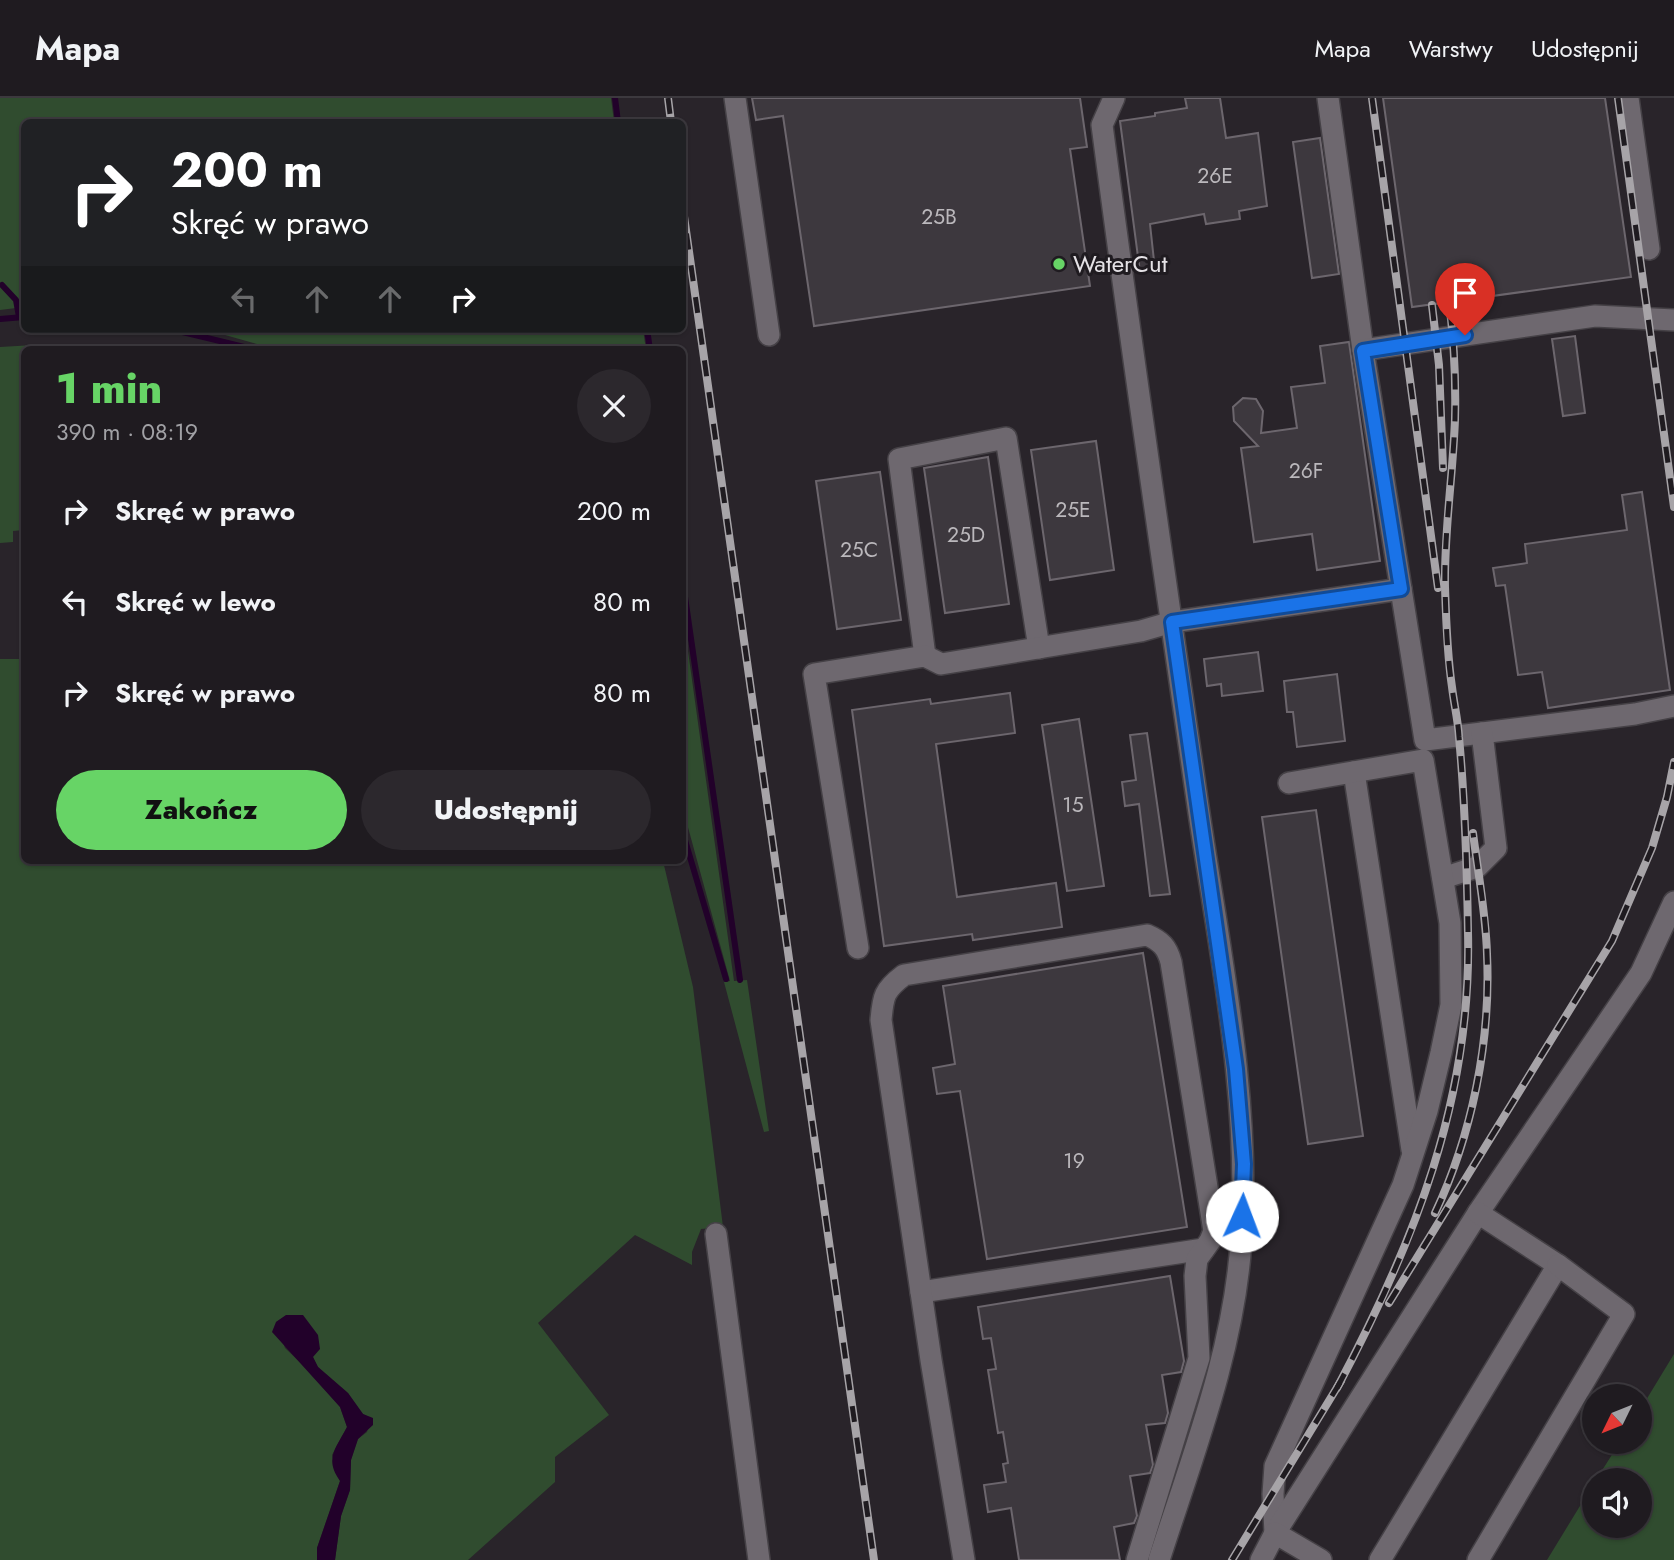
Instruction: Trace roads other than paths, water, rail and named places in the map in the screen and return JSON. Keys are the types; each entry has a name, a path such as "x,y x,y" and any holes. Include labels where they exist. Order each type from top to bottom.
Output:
{"lane":[{"path":"735,98 769,335"},
{"path":"1114,98 1102,125 1236,1069 1244,1164 1241,1242 1231,1316 1207,1410 1159,1560"},
{"path":"1328,98 1363,351 1425,740 1635,714 1674,706"},
{"path":"1628,98 1649,249"},
{"path":"1363,351 1595,316 1674,320"},
{"path":"925,656 899,459 1006,438 1039,648"},
{"path":"858,948 814,674 925,656 941,664 1142,631 1172,622 1401,589"},
{"path":"1443,878 1477,867 1496,848 1482,733"},
{"path":"1275,1533 1275,1466 1403,1185 1427,1111 1451,1005 1450,923 1423,760 1289,783"},
{"path":"1354,772 1413,1155"},
{"path":"1261,1560 1275,1533 1478,1213 1641,973 1674,902"},
{"path":"964,1560 881,1020 883,996 889,987 904,975 1147,935 1159,940 1167,949 1171,962 1213,1230 1197,1259 1195,1276 1199,1358 1137,1560"},
{"path":"1478,1213 1558,1265 1624,1314 1478,1560"},
{"path":"716,1234 759,1560"},
{"path":"921,1292 1204,1249"},
{"path":"1380,1560 1558,1265"},
{"path":"1275,1533 1321,1560"}],"waterway":[{"path":"615,98 618,119"},
{"path":"2,285 16,300 19,317"},
{"path":"0,319 21,317"},
{"path":"187,333 240,346"},
{"path":"648,333 649,346"},
{"path":"686,604 740,980"},
{"path":"686,844 726,979"}],"railway":[{"path":"668,98 671,119"},
{"path":"1372,98 1438,588"},
{"path":"1618,98 1674,507"},
{"path":"686,230 874,1560"},
{"path":"1337,1388 1391,1279 1433,1169 1449,1112 1460,1054 1467,994 1464,810 1458,731 1450,675 1445,587 1455,404 1449,302"},
{"path":"1432,305 1439,365 1443,468"},
{"path":"1389,1303 1612,941 1652,848 1674,762"},
{"path":"1435,1213 1469,1120 1486,1020 1486,939 1473,833"},
{"path":"1232,1560 1341,1381"}],"place":[{"name":"WaterCut","path":"1059,264"}]}
